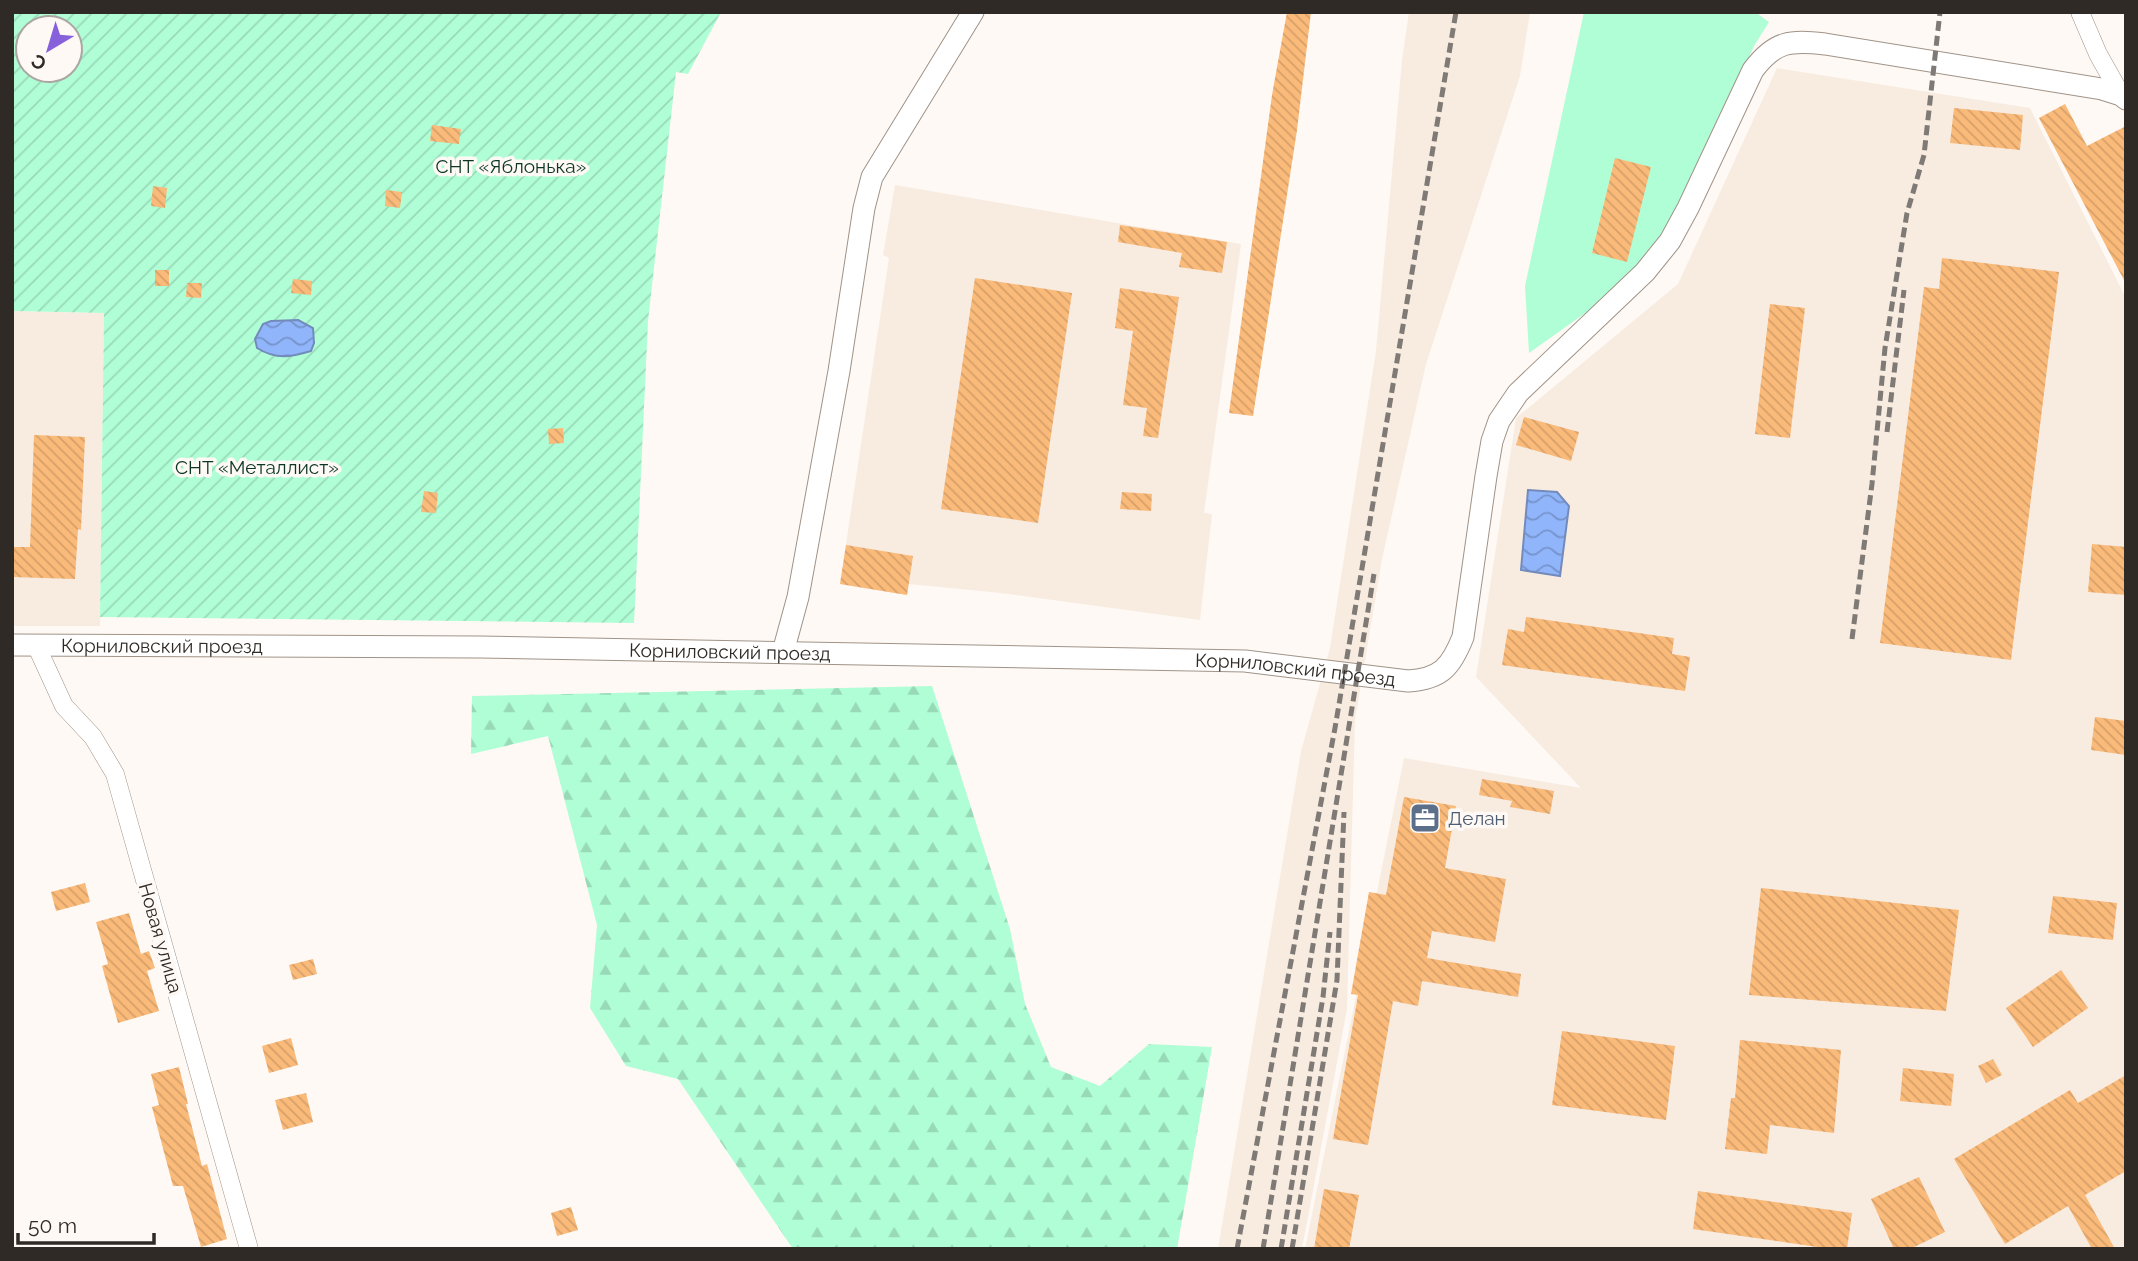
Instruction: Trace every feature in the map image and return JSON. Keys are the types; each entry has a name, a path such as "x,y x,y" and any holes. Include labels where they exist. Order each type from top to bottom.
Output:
{"street":[{"path":"783,652 798,597 839,371 864,208 872,177 973,12"},
{"path":"2080,12 2098,54 2124,95"},
{"name":"Корниловский проезд","path":"12,645 480,647 1245,661 1408,681 1428,680 1444,670 1454,658 1463,637 1486,476 1492,441 1499,421 1518,393 1646,272 1670,240 1688,208 1753,70 1764,56 1777,46 1806,42 2102,89 2124,95"},
{"name":"Новая улица","path":"36,645 64,706 93,737 115,775 249,1249"}],"shaded area":[{"path":"1409,12 1530,12 1520,76 1426,364 1382,559 1355,720 1347,1009 1302,1249 1218,1249 1301,751 1330,648 1376,351 1402,60"},
{"path":"1777,68 2030,108 2126,298 2126,1249 1305,1249 1404,758 1581,788 1476,677 1516,418 1678,284"},
{"path":"895,185 1241,244 1204,513 1212,514 1200,620 1001,593 909,584 907,595 840,584 889,258 883,255"},
{"path":"12,311 104,313 100,626 12,626"}],"green space":[{"path":"12,12 721,12 688,74 676,72 648,321 634,623 100,617 104,313 12,311"},
{"path":"1584,12 1755,12 1769,22 1754,46 1662,240 1615,292 1529,353 1525,286"},
{"path":"932,686 1010,929 1025,1004 1051,1067 1100,1086 1149,1044 1212,1047 1177,1249 793,1249 678,1079 626,1066 590,1008 597,925 548,736 471,754 472,696"}],"water":[{"path":"298,320 313,328 314,343 311,351 284,356 257,348 255,339 263,324"},
{"path":"1528,490 1557,492 1569,506 1560,576 1521,570"}],"building":[{"path":"1287,12 1311,12 1297,130 1253,416 1229,413 1272,95"},
{"path":"2065,104 2087,146 2126,126 2126,284 2039,118"},
{"path":"1954,108 2023,115 2020,150 1950,143"},
{"path":"432,125 461,129 459,144 430,141"},
{"path":"1615,158 1651,167 1627,262 1592,253"},
{"path":"153,186 167,188 165,208 151,206"},
{"path":"386,190 402,192 400,208 385,206"},
{"path":"1120,225 1227,242 1222,273 1179,267 1182,253 1118,242"},
{"path":"1942,258 2059,272 2011,660 1880,643 1924,287 1939,289"},
{"path":"155,270 169,270 169,286 155,286"},
{"path":"975,278 1072,293 1038,523 941,509"},
{"path":"293,279 312,281 311,295 291,293"},
{"path":"187,283 202,283 201,298 186,297"},
{"path":"1120,288 1179,297 1158,438 1143,436 1147,408 1123,405 1133,331 1115,328"},
{"path":"1770,304 1805,308 1790,438 1755,434"},
{"path":"1524,417 1579,432 1571,461 1516,445"},
{"path":"563,428 564,443 549,444 548,429"},
{"path":"34,435 85,437 81,530 78,529 75,579 12,577 12,547 30,547"},
{"path":"424,491 438,493 436,513 421,512"},
{"path":"1122,492 1152,494 1151,511 1120,509"},
{"path":"2092,544 2126,547 2126,595 2088,592"},
{"path":"846,545 913,556 907,595 840,584"},
{"path":"1526,617 1674,638 1672,654 1690,657 1685,691 1502,665 1508,629 1524,632"},
{"path":"2095,717 2126,721 2126,755 2091,750"},
{"path":"1482,779 1554,791 1550,814 1510,807 1512,801 1479,795"},
{"path":"1404,797 1456,806 1445,868 1506,879 1495,942 1432,931 1427,958 1521,974 1518,997 1422,981 1418,1006 1393,1001 1368,1145 1333,1139 1358,995 1351,994 1369,892 1386,895"},
{"path":"85,883 90,902 56,911 51,892"},
{"path":"1761,888 1959,910 1946,1011 1749,995"},
{"path":"2053,896 2117,903 2113,940 2048,933"},
{"path":"129,913 141,954 149,951 155,968 147,971 159,1011 118,1023 102,966 108,964 96,922"},
{"path":"313,959 317,974 293,980 289,965"},
{"path":"2061,970 2088,1008 2033,1047 2006,1008"},
{"path":"1562,1031 1675,1046 1666,1120 1552,1105"},
{"path":"291,1038 298,1065 269,1073 262,1046"},
{"path":"1740,1040 1841,1050 1834,1133 1770,1125 1767,1154 1725,1149 1731,1098 1735,1098"},
{"path":"1993,1059 2002,1075 1986,1083 1978,1066"},
{"path":"179,1067 202,1166 207,1164 227,1239 201,1247 183,1186 173,1186 152,1107 159,1105 151,1074"},
{"path":"1903,1068 1954,1074 1951,1106 1900,1101"},
{"path":"2126,1075 2126,1171 2085,1195 2115,1249 2092,1249 2068,1206 2005,1244 1954,1159 2070,1090 2078,1103"},
{"path":"306,1093 313,1122 283,1130 275,1100"},
{"path":"1919,1177 1945,1232 1910,1249 1894,1249 1871,1199"},
{"path":"1324,1189 1359,1195 1349,1249 1314,1249"},
{"path":"1698,1191 1852,1213 1847,1249 1693,1229"},
{"path":"571,1207 578,1230 557,1236 551,1213"}],"railway":[{"path":"1237,1249 1335,728 1456,12"},
{"path":"1852,639 1872,484 1885,348 1907,213 1924,155 1940,12"},
{"path":"1887,432 1904,290"},
{"path":"1263,1249 1374,574"},
{"path":"1292,1249 1337,980 1344,812"},
{"path":"1281,1249 1323,997 1330,932"}],"place":[{"name":"Делан","path":"1425,818"}],"park label":[{"name":"СНТ «Яблонька»","path":"511,166"},
{"name":"СНТ «Металлист»","path":"257,467"}]}
